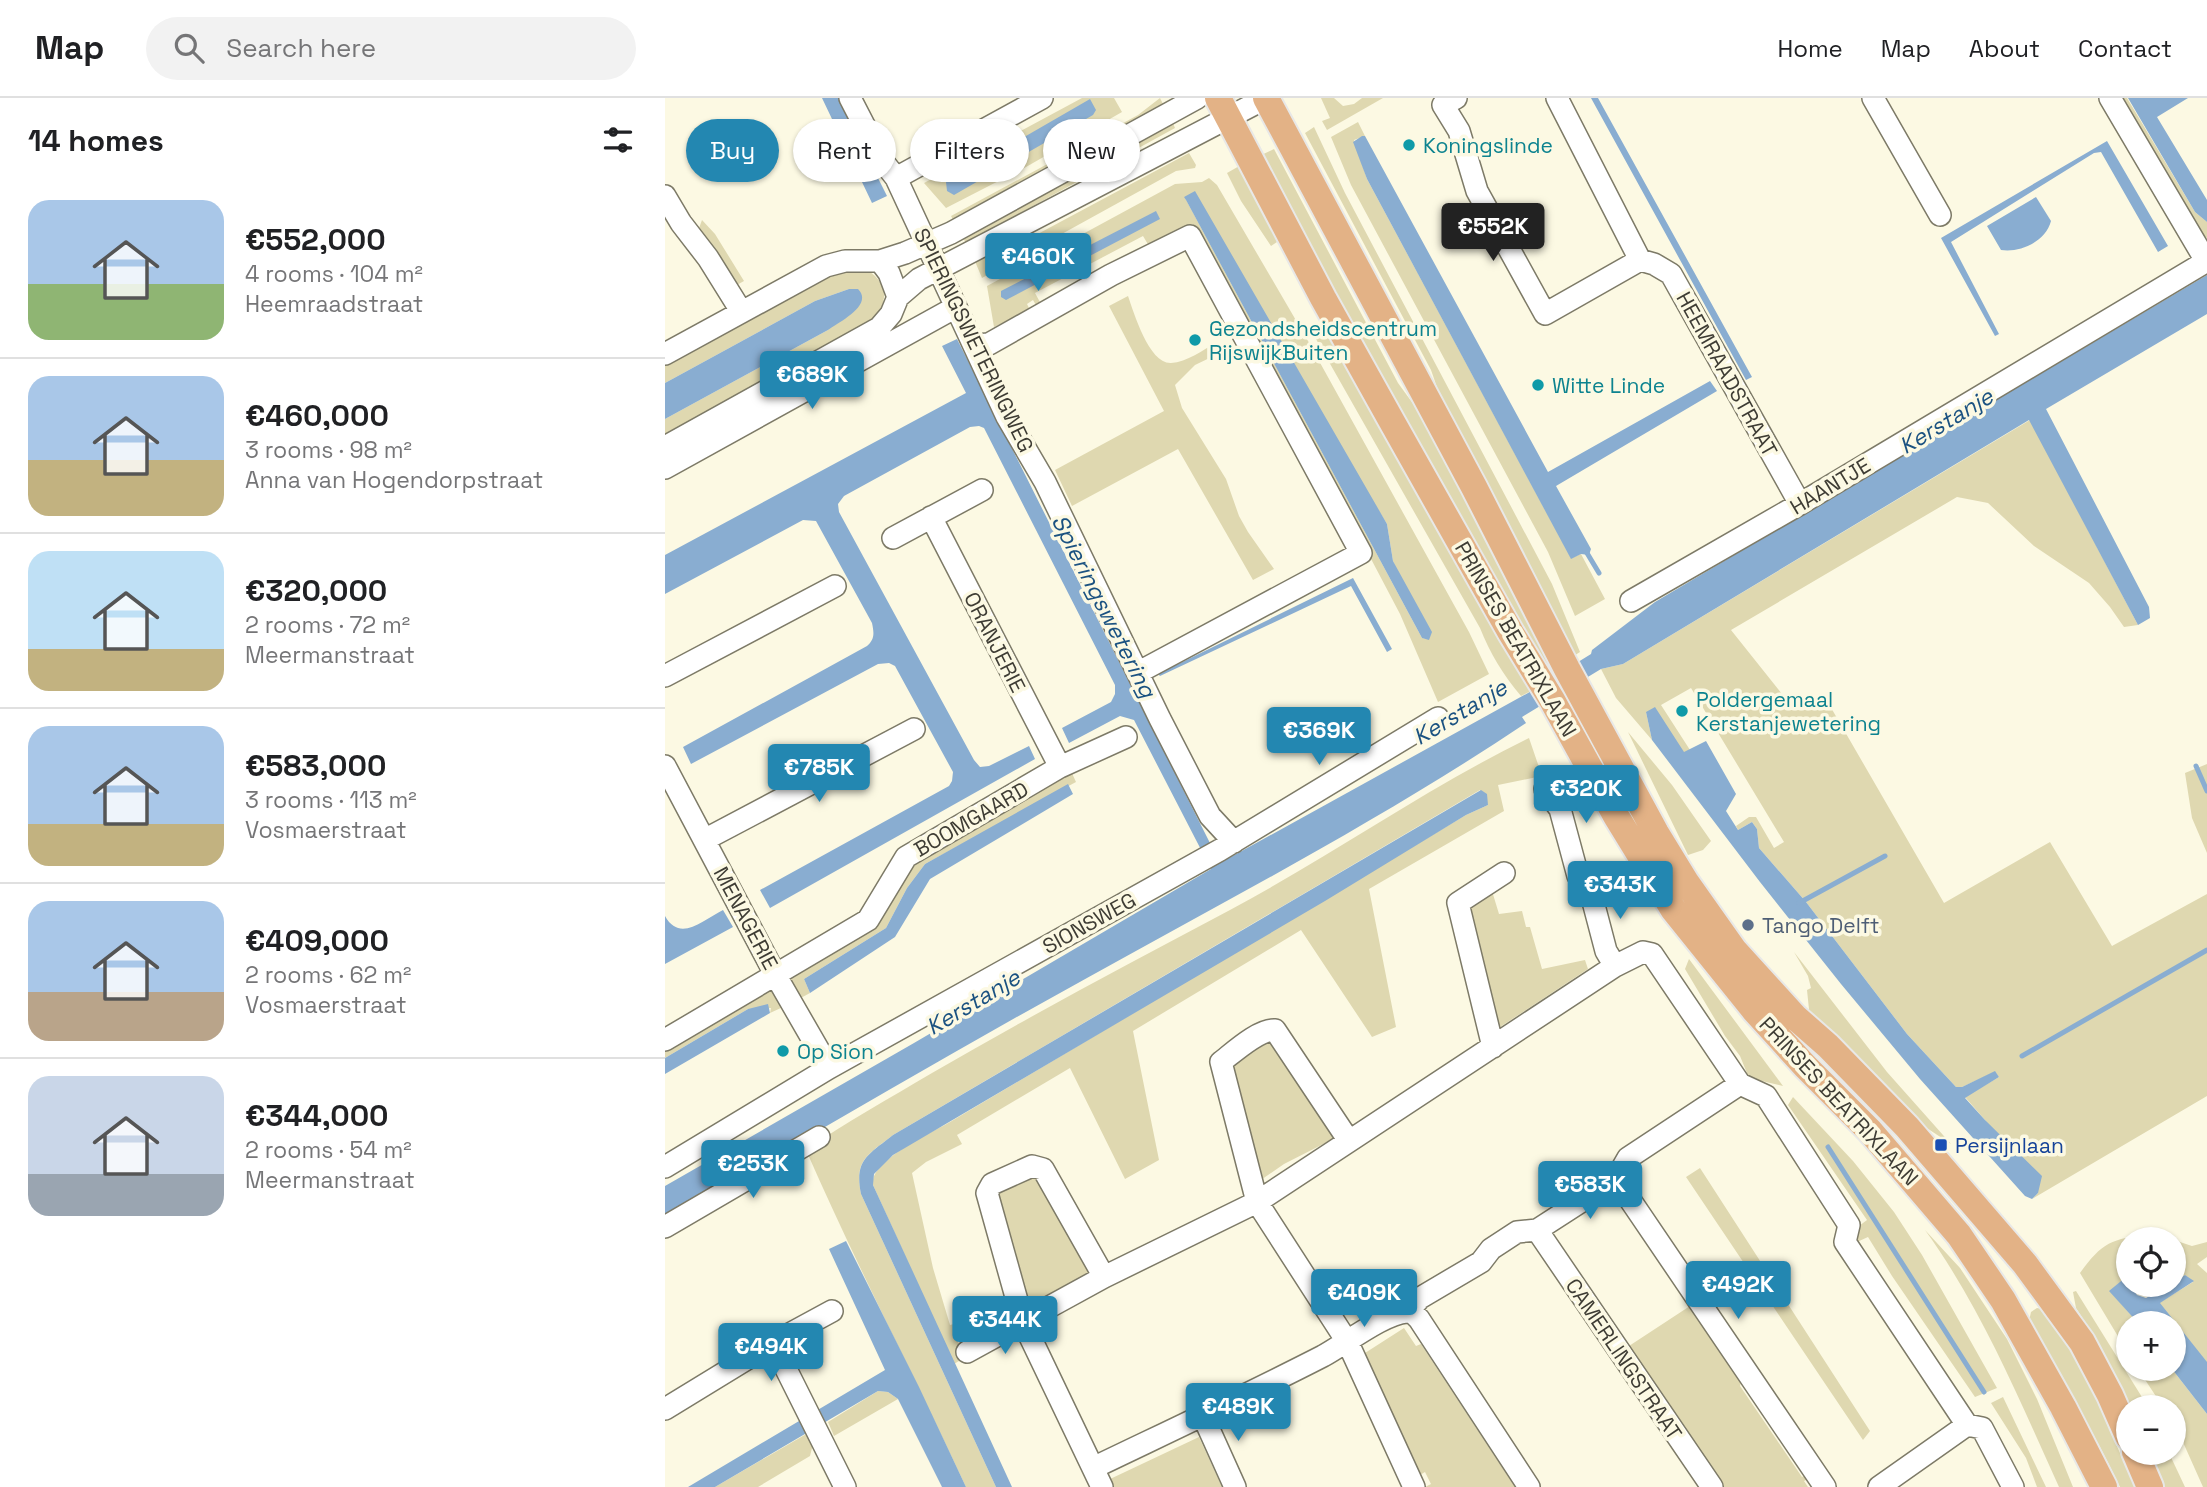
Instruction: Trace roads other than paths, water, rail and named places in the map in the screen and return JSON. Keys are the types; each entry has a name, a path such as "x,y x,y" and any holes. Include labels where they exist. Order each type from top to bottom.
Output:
{"main road":[{"name":"PRINSES BEATRIXLAAN","path":"1266,98 1474,486 1571,677 1656,834 1686,883 1734,950 1795,1017 1828,1046 1907,1127 2025,1264 2082,1342 2116,1409"},
{"name":"PRINSES BEATRIXLAAN","path":"1223,108 1323,298 1511,633 1673,909 1755,1011 1870,1131 1959,1234 2010,1311 2104,1487"},
{"path":"2141,1465 2150,1487"}],"street":[{"name":"SPIERINGSWETERINGWEG","path":"850,98 861,119"},
{"path":"896,178 1042,98"},
{"path":"665,355 826,266 845,261 880,261 951,233 1197,98"},
{"path":"665,447 879,328 891,314 898,297 919,279 1223,108 1266,98"},
{"path":"1455,98 1443,105 1459,131 1477,191 1545,314 1640,260 1557,98"},
{"path":"1873,98 1940,215"},
{"path":"2110,98 2207,261"},
{"name":"SPIERINGSWETERINGWEG","path":"896,178 1007,417 1045,482 1210,816 1219,851"},
{"path":"665,196 741,311"},
{"path":"975,345 989,344 1111,275 1190,236 1361,553 1139,673"},
{"name":"HEEMRAADSTRAAT","path":"1640,260 1654,264 1671,274 1800,504"},
{"path":"880,261 889,272 898,297"},
{"name":"HAANTJE","path":"1631,601 1800,504 2207,261"},
{"path":"665,468 956,307"},
{"path":"893,538 982,490"},
{"name":"ORANJERIE","path":"932,517 1060,767"},
{"path":"665,676 835,586"},
{"name":"SIONSWEG","path":"665,1167 829,1068 1219,851 1439,718"},
{"path":"704,841 915,729"},
{"name":"BOOMGAARD","path":"665,1040 868,920 906,857 1060,767 1126,737"},
{"name":"MENAGERIE","path":"665,766 776,976 829,1068"},
{"path":"1545,789 1560,809 1578,876 1590,890 1606,951 1615,966"},
{"path":"1493,1047 1458,904 1504,873"},
{"path":"967,1352 1104,1277 1257,1202 1615,966 1643,951 1652,954 1739,1084 1766,1096 1849,1225 1845,1242 1966,1425 1982,1428 2013,1487"},
{"path":"1349,1141 1275,1030 1269,1029 1247,1042 1221,1062 1257,1202 1348,1343 1414,1487"},
{"path":"1407,1312 1420,1298 1481,1262 1491,1249 1517,1233 1537,1230 1616,1179 1628,1158 1739,1084"},
{"path":"665,1227 819,1137"},
{"path":"1104,1277 1043,1169 1032,1166 992,1184 987,1193 1023,1322 1097,1478 1203,1416 1348,1343 1393,1313 1407,1312 1413,1313 1419,1319 1529,1487"},
{"path":"1616,1179 1825,1487"},
{"name":"CAMERLINGSTRAAT","path":"1537,1230 1712,1487"},
{"path":"665,1409 773,1343 832,1311"},
{"path":"773,1343 805,1402 845,1487"},
{"path":"1203,1416 1235,1487"},
{"path":"1879,1487 1966,1425"}],"water":[{"path":"822,98 838,98 848,119 832,119"},
{"path":"1591,98 1598,98 1752,377 1746,380"},
{"path":"2128,98 2188,98 2157,117 2207,200 2207,222 2195,212"},
{"path":"1090,99 1096,110 1086,119 1055,119"},
{"path":"1043,126 1043,144 1029,152 1029,134"},
{"path":"1365,136 1548,472 1710,381 1717,391 1556,486 1591,549 1589,555 1581,554 1571,559 1367,179 1353,142"},
{"path":"2107,141 2168,246 2158,252 2101,152 2094,153 1951,242 1999,334 1995,336 1941,238"},
{"path":"862,182 880,182 887,196 872,203"},
{"path":"946,182 977,182 954,195 947,191"},
{"path":"1195,191 1387,524 1393,561 1432,632 1429,640 1422,638 1184,197"},
{"path":"2036,197 2051,221 2048,228 2032,244 2017,250 2001,250 1987,226"},
{"path":"1156,211 1160,219 1006,300 1001,297 1001,291"},
{"path":"2207,275 2207,314 2046,409 2149,607 2150,618 2138,625 2029,420 1623,664 1601,669 1522,717 1526,723 1473,758 1365,823 981,1037 665,1220 665,1186 1211,869 1134,720 1120,716 1069,743 1062,728 1111,702 1115,685 984,428 979,426 970,427 844,496 838,504 839,512 974,760 980,767 989,766 1029,746 1035,759 770,908 760,890 949,786 952,781 953,772 895,666 889,663 878,664 691,764 683,747 867,646 873,638 873,630 872,623 816,521 803,520 665,594 665,555 966,393 942,346 957,339 1220,863 1528,693 1591,654 1592,650 1655,602"},
{"path":"849,289 858,289 862,301 847,318 665,419 665,383 815,301"},
{"path":"1353,578 1392,649 1387,652 1351,586 1160,676 1158,674"},
{"path":"1655,707 1684,752 1706,741 1736,794 1726,811 1738,830 1752,822 1757,829 1759,848 1806,902 1907,1034 1956,1087 1962,1087 1995,1071 1999,1077 1965,1098 2042,1176 2038,1193 2032,1199 2025,1196 1920,1079 1760,882 1652,740 1646,712"},
{"path":"1068,784 1073,794 930,879 895,937 810,993 804,979 886,928 907,888 925,864"},
{"path":"1481,790 1487,794 1488,805 1466,815 893,1155 874,1174 873,1185 1012,1487 996,1487 861,1194 860,1173 865,1159 893,1135"},
{"path":"723,910 733,927 665,964 665,916 671,924 685,929"},
{"path":"768,1004 770,1013 665,1074 665,1058 748,1009"},
{"path":"846,1241 966,1487 942,1487 898,1399 888,1392 878,1391 715,1487 688,1487 885,1370 829,1249"},
{"path":"2186,1276 2194,1281 2186,1286"},
{"path":"2116,1285 2116,1297 2169,1297 2160,1303 2166,1311 2127,1311 2109,1291"},
{"path":"2186,1336 2207,1362 2207,1414 2181,1381 2186,1381"}],"waterway":[{"path":"1584,548 1599,573"},
{"path":"2196,766 2207,791"},
{"path":"1799,903 1885,856"},
{"path":"2022,1056 2207,950"},
{"path":"1828,1147 1984,1392"}],"place":[{"name":"Koningslinde","path":"1409,145"},
{"name":"Gezondsheidscentrum RijswijkBuiten","path":"1195,340"},
{"name":"Witte Linde","path":"1538,385"},
{"name":"Poldergemaal Kerstanjewetering","path":"1682,711"},
{"name":"Tango Delft","path":"1748,925"},
{"name":"Op Sion","path":"783,1051"},
{"name":"Persijnlaan","path":"1941,1145"}],"water label":[{"name":"Kerstanje","path":"1946,421"},
{"name":"Spieringswetering","path":"1104,606"},
{"name":"Kerstanje","path":"1460,712"},
{"name":"Kerstanje","path":"973,1002"}]}
